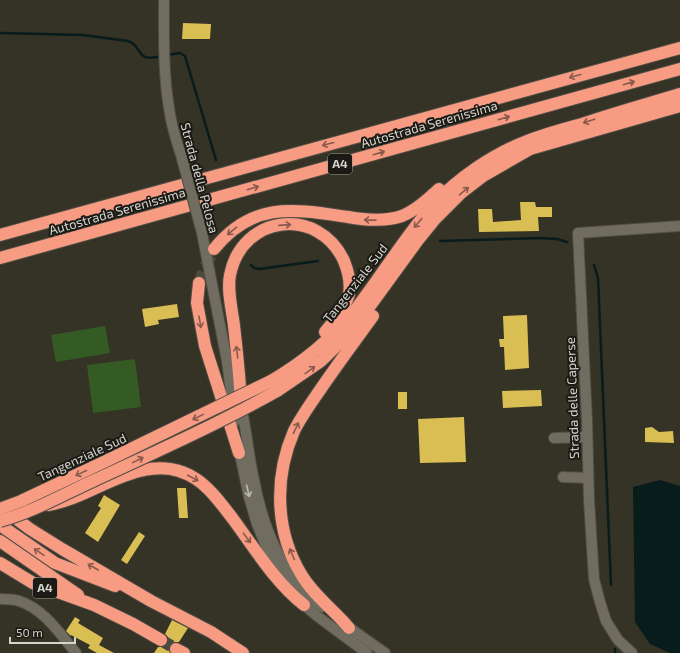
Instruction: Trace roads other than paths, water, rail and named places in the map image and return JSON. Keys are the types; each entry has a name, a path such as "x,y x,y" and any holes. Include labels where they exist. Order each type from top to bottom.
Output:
{"highway":[{"name":"Autostrada Serenissima","path":"0,235 680,48"},
{"name":"Autostrada Serenissima","path":"0,258 680,69"},
{"name":"Tangenziale Sud","path":"0,521 37,507 128,465 255,403 290,370 324,343 351,314 410,232 433,204 458,182 489,160 526,141 680,94"},
{"name":"Tangenziale Sud","path":"0,509 274,386 321,361 351,332 435,219 461,193 483,176 530,149 680,106"},
{"path":"214,249 223,238 240,224 266,213 283,210 367,220 402,216 416,208 468,166 488,154 507,146 526,141"},
{"path":"0,231 176,186"},
{"path":"0,266 236,192"},
{"path":"241,405 230,275 234,261 241,247 254,235 266,228 281,224 296,224 314,230 331,242 341,254 348,271 349,294 341,312 326,331 299,356 293,363 290,370"},
{"path":"349,628 312,590 301,574 290,552 284,531 280,501 282,475 287,453 295,431 308,408 390,293 418,240"},
{"path":"199,283 197,303 206,346 239,453"},
{"path":"37,507 64,502 122,476 144,470 163,468 181,472 196,479 210,491 224,507 280,583 291,595 304,605"},
{"path":"0,504 19,521 41,536 151,601 211,632 243,653"},
{"path":"0,526 55,563 151,601"},
{"path":"0,541 94,605"},
{"name":"A4","path":"0,562 33,583 94,605 161,640"}],"street":[{"name":"Strada della Pelosa","path":"164,0 166,74 169,108 174,132 202,233 227,361 239,453 249,496 269,553 280,572 304,605 366,653"},
{"name":"Strada delle Caperse","path":"632,653 618,640 606,621 594,579 588,478 578,233 680,226"},
{"name":"Strada della Pelosa","path":"227,361 241,405"},
{"path":"241,405 253,475 262,515 276,551 299,584 317,604 385,653"},
{"path":"554,438 587,437"},
{"path":"564,477 588,478"},
{"path":"0,599 18,601 36,610 49,622 76,653"}],"water":[{"path":"660,480 680,486 680,653 670,653 650,644 635,622 633,487"}],"waterway":[{"path":"0,33 83,35 128,41 133,44 143,56 153,58 162,56"},
{"path":"167,55 180,53 185,56 216,160"},
{"path":"440,241 540,238 557,239 567,242"},
{"path":"251,265 254,268 259,269 318,261"},
{"path":"594,265 598,278 611,585"}],"tunnel":[{"path":"199,283 214,249"},
{"path":"161,640 176,649"}]}
